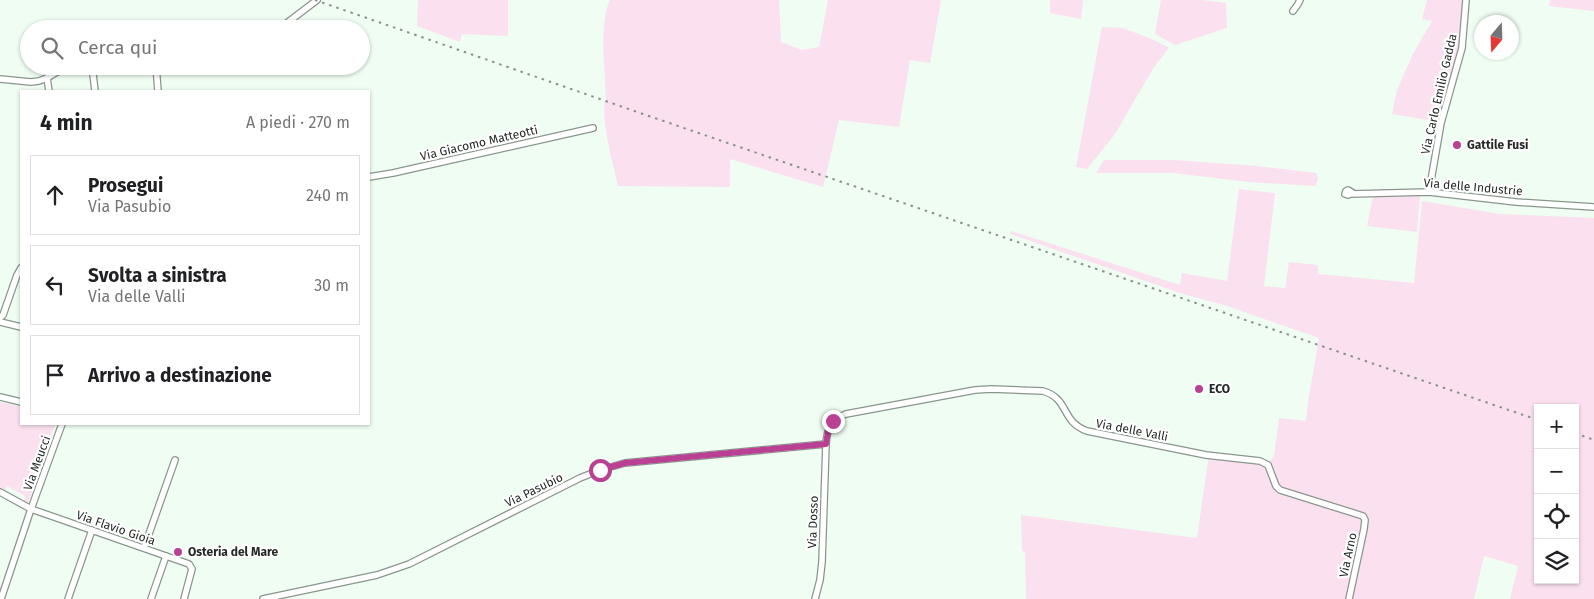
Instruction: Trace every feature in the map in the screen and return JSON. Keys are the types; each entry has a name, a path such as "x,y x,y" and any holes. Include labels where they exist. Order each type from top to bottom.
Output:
{"street":[{"path":"290,20 316,0"},
{"path":"1293,11 1300,0"},
{"name":"Via Carlo Emilio Gadda","path":"1429,192 1441,123 1462,48 1466,0"},
{"path":"0,79 31,82 52,75"},
{"path":"93,75 96,90"},
{"path":"157,75 158,90"},
{"path":"48,78 49,90"},
{"name":"Via Giacomo Matteotti","path":"370,177 594,128"},
{"name":"Via delle Industrie","path":"1346,193 1429,192 1516,202 1594,207"},
{"path":"20,270 0,320 20,327"},
{"name":"Via delle Valli","path":"826,444 829,425 839,416 846,414 975,390 998,389 1043,392 1056,396 1074,424 1087,431 1206,455 1260,460 1268,465 1276,486 1280,490 1363,516"},
{"path":"0,397 20,402"},
{"name":"Via Meucci","path":"1,599 62,425"},
{"name":"Via Pasubio","path":"263,599 377,575 409,564 523,506 600,470 625,463 826,444"},
{"name":"Via Dosso","path":"815,599 822,562 826,444"},
{"path":"144,548 175,460"},
{"name":"Via Flavio Gioia","path":"0,492 31,510 189,564 192,569 185,597"},
{"name":"Via Arno","path":"1349,599 1364,529 1365,520 1363,516"},
{"path":"68,599 92,530"},
{"path":"151,599 166,556"},
{"path":"185,597 192,599"}],"shaded area":[{"path":"418,0 508,0 508,36 462,34 460,42 417,26"},
{"path":"610,0 779,0 781,42 802,50 819,47 828,0 941,0 930,63 910,60 899,127 839,120 823,187 730,159 730,187 618,186 604,116 606,99 604,34"},
{"path":"1050,0 1083,0 1081,19 1050,13"},
{"path":"1161,0 1202,0 1226,3 1227,28 1175,45 1155,34"},
{"path":"1427,0 1464,0 1459,50 1439,122 1392,114 1397,90 1413,54 1432,21 1422,19"},
{"path":"1550,0 1594,0 1594,11 1549,6"},
{"path":"1102,27 1123,28 1169,48 1154,67 1115,134 1087,169 1076,167"},
{"path":"1104,160 1175,160 1257,166 1316,173 1318,179 1315,186 1249,182 1173,173 1096,173"},
{"path":"1239,189 1275,193 1264,286 1285,288 1289,262 1318,265 1318,274 1414,283 1422,201 1500,214 1594,218 1594,599 1510,599 1518,566 1484,556 1474,599 1026,599 1025,552 1022,551 1021,515 1197,538 1209,454 1268,463 1274,456 1279,418 1306,421 1319,338 1227,306 1180,293 1010,234 1011,231 1180,285 1182,273 1227,281"},
{"path":"1420,196 1417,232 1367,226 1373,197"},
{"path":"0,402 20,407 20,425 55,425 28,503 24,501 25,496 7,486 5,490 0,487"}],"railway":[{"path":"315,0 1534,419"},
{"path":"1579,434 1594,440"}],"place":[{"name":"Gattile Fusi","path":"1457,145"},
{"name":"ECO","path":"1199,389"},
{"name":"Osteria del Mare","path":"178,552"}],"route":[{"path":"600,470 625,463 826,444 826,434 829,425 833,421"}]}
